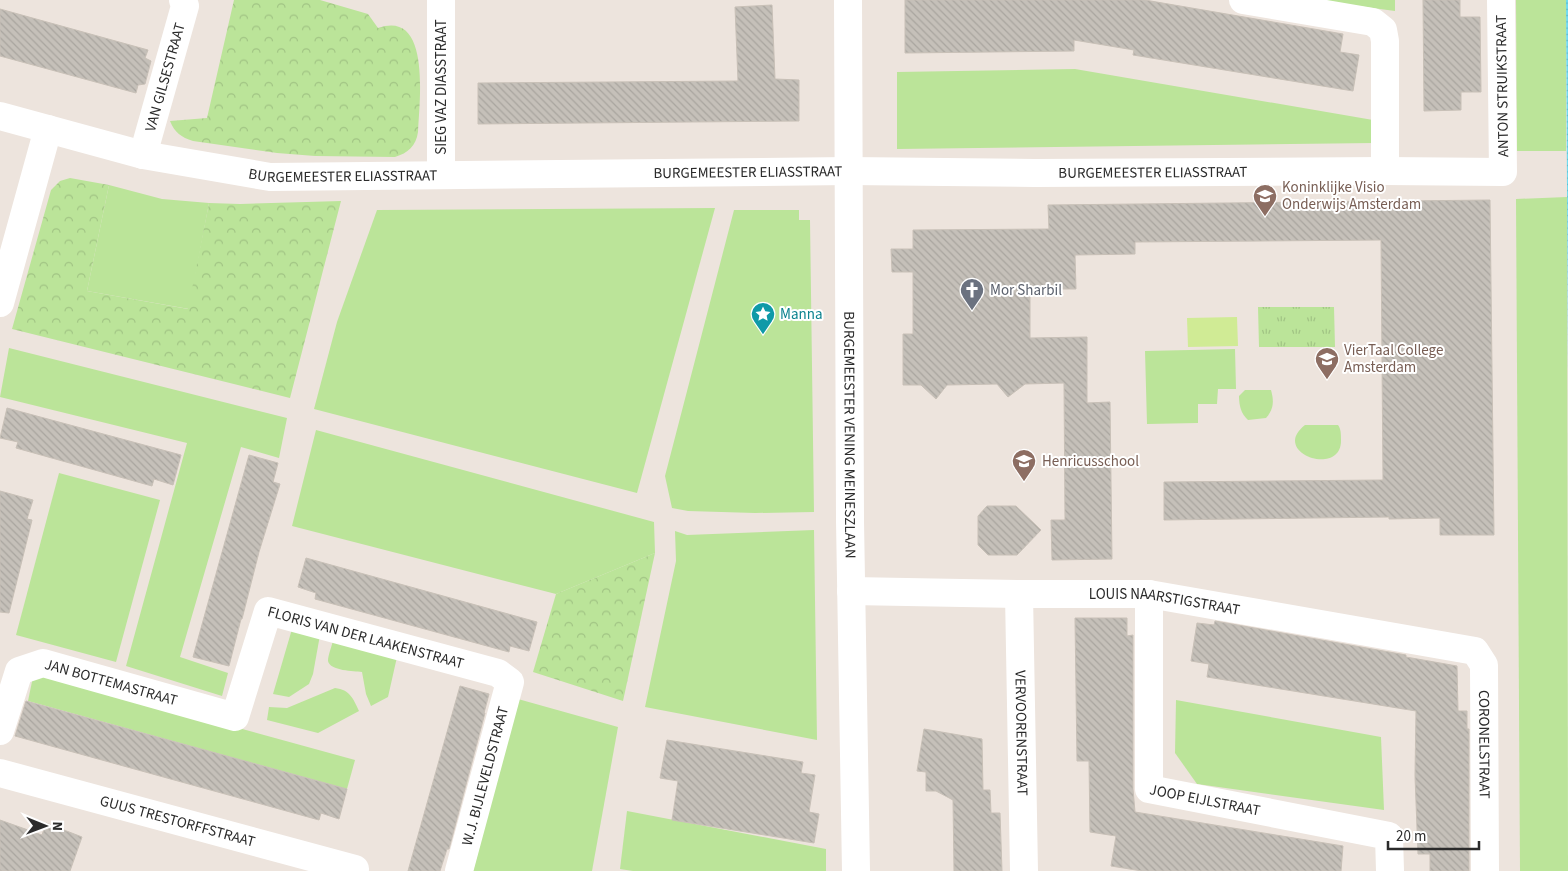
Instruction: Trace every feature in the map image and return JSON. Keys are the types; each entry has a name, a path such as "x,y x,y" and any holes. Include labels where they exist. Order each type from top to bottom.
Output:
{"street":[{"name":"VAN GILSESTRAAT","path":"143,155 185,6 183,0"},
{"name":"SIEG VAZ DIASSTRAAT","path":"440,0 441,174"},
{"name":"BURGEMEESTER VENING MEINESZLAAN","path":"848,0 850,591 856,871"},
{"path":"1243,0 1373,22 1383,30 1385,41 1385,171"},
{"name":"ANTON STRUIKSTRAAT","path":"1501,0 1503,172"},
{"name":"BURGEMEESTER ELIASSTRAAT","path":"0,116 143,155 270,177 849,171 1035,173 1503,172"},
{"path":"0,303 48,129"},
{"name":"LOUIS NAARSTIGSTRAAT","path":"850,591 1150,594 1475,651"},
{"name":"VERVOORENSTRAAT","path":"1019,594 1024,871"},
{"name":"JOOP EIJLSTRAAT","path":"1150,594 1149,788 1389,836 1390,871"},
{"name":"FLORIS VAN DER LAAKENSTRAAT","path":"235,717 268,611 498,673 510,682"},
{"name":"CORONELSTRAAT","path":"1475,651 1484,665 1485,871"},
{"name":"JAN BOTTEMASTRAAT","path":"0,731 19,671 43,663 235,717"},
{"name":"W.J. BIJLEVELDSTRAAT","path":"459,871 510,682"},
{"name":"GUUS TRESTORFFSTRAAT","path":"0,772 354,870"}],"green space":[{"path":"234,0 320,0 368,14 378,28 395,26 407,32 415,45 419,62 420,81 418,132 411,148 395,157 315,156 277,153 193,141 179,134 170,121 207,118"},
{"path":"1313,0 1395,0 1395,11"},
{"path":"1516,0 1566,0 1566,151 1517,151"},
{"path":"1075,69 1373,120 1374,143 897,149 897,72"},
{"path":"70,178 109,185 87,291 188,309 209,203 341,201 290,398 12,329 51,190 60,181"},
{"path":"109,185 162,199 209,203 189,309 87,291"},
{"path":"1567,197 1568,871 1520,871 1516,199"},
{"path":"715,208 637,493 314,409 337,322 377,210"},
{"path":"734,210 799,210 799,220 810,220 814,512 755,513 688,511 672,508 665,476"},
{"path":"1258,307 1334,307 1335,347 1259,347"},
{"path":"1237,317 1238,346 1188,347 1187,318"},
{"path":"9,348 287,418 279,458 241,447 180,657 228,673 222,696 126,666 187,443 0,397"},
{"path":"1235,349 1236,389 1218,389 1217,404 1198,404 1198,423 1147,424 1145,351"},
{"path":"1245,390 1271,390 1273,405 1266,418 1248,420 1246,418 1239,403 1239,396"},
{"path":"1305,425 1338,425 1341,440 1338,451 1331,458 1310,457 1301,452 1296,444 1296,435"},
{"path":"316,430 654,522 655,553 556,594 292,526"},
{"path":"59,473 160,500 116,662 16,635"},
{"path":"814,530 817,740 645,707 676,561 675,531 687,535"},
{"path":"655,553 623,701 533,672 556,594"},
{"path":"292,629 320,635 313,674 309,684 289,697 273,694"},
{"path":"333,640 397,657 388,697 371,706 366,694 362,672 343,670 330,664 328,659"},
{"path":"34,672 355,760 347,789 28,701"},
{"path":"335,688 348,693 359,711 318,733 267,720 269,707 287,708"},
{"path":"518,699 618,727 592,871 473,871"},
{"path":"1176,700 1381,737 1384,810 1197,784 1175,753"},
{"path":"627,811 826,849 826,871 633,871 620,869"}],"water":[{"path":"1566,0 1568,0 1568,373"}],"building":[{"path":"905,0 1145,0 1343,34 1340,52 1359,55 1353,91 1133,55 1134,50 1074,40 1074,51 905,53"},
{"path":"1423,0 1460,0 1460,17 1480,17 1481,92 1461,92 1461,110 1424,111"},
{"path":"772,5 775,79 799,80 799,121 478,124 478,83 738,81 735,7"},
{"path":"0,9 148,50 145,58 151,61 145,84 138,85 136,93 0,56"},
{"path":"1490,200 1494,535 1440,535 1440,518 1164,520 1164,482 1383,480 1381,240 1135,242 1135,254 1075,255 1076,289 1030,289 1030,338 1087,337 1087,403 1110,402 1112,559 1052,560 1051,520 1065,520 1064,383 1025,384 1008,397 997,384 947,385 936,399 921,385 903,385 903,334 913,334 913,272 892,272 891,249 913,249 913,230 1049,229 1048,205"},
{"path":"7,408 181,455 173,485 154,479 152,486 16,448 18,442 0,438"},
{"path":"249,455 278,463 273,482 280,484 259,552 229,666 193,657"},
{"path":"0,491 33,500 27,519 32,520 9,613 0,612"},
{"path":"987,506 1016,506 1041,530 1017,555 988,555 978,545 978,516"},
{"path":"306,558 537,622 529,651 510,646 509,652 315,599 316,593 298,587"},
{"path":"1075,618 1127,618 1127,636 1133,635 1133,789 1135,812 1343,846 1341,871 1142,871 1111,866 1116,836 1090,832 1089,761 1077,761"},
{"path":"1215,621 1457,666 1458,711 1467,711 1467,729 1469,729 1469,871 1430,871 1430,854 1418,854 1415,776 1416,711 1207,677 1209,664 1191,661 1197,623 1214,625"},
{"path":"460,686 489,694 449,849 447,849 440,871 408,871"},
{"path":"26,701 347,789 339,819 321,813 319,820 15,736"},
{"path":"924,729 982,739 983,790 990,790 991,813 1000,813 1002,871 954,871 953,800 936,791 926,791 926,772 917,771"},
{"path":"667,740 803,762 801,773 815,775 809,812 819,814 814,843 672,820 678,781 660,778"},
{"path":"0,820 42,835 46,823 82,837 70,871 0,871"}],"place":[{"name":"Koninklijke Visio Onderwijs Amsterdam","path":"1265,217"},
{"name":"Mor Sharbil","path":"972,311"},
{"name":"Manna","path":"763,335"},
{"name":"VierTaal College Amsterdam","path":"1327,380"},
{"name":"Henricusschool","path":"1024,482"}]}
